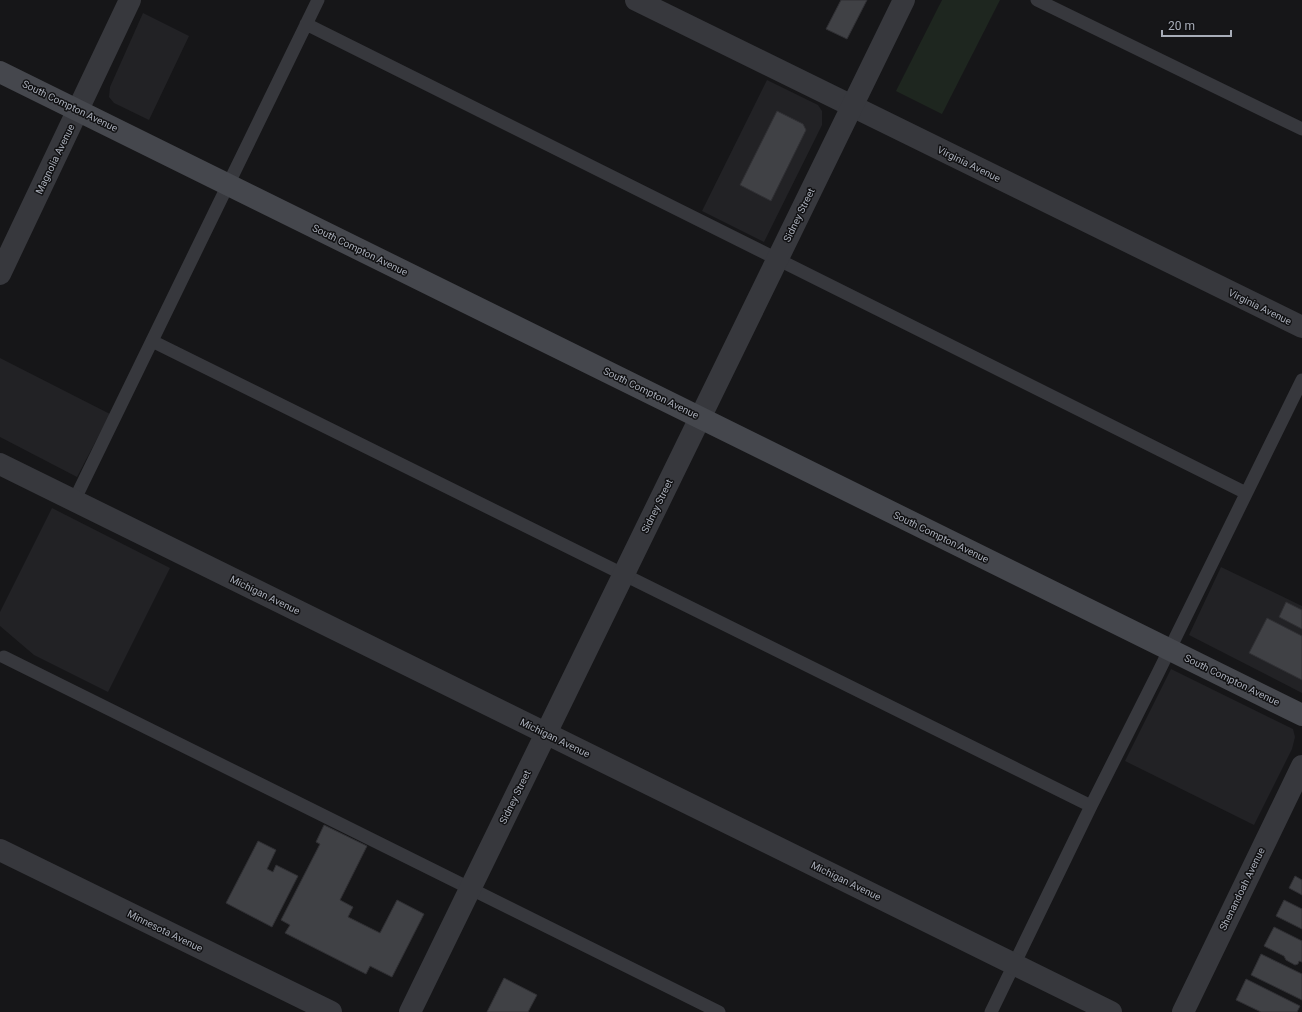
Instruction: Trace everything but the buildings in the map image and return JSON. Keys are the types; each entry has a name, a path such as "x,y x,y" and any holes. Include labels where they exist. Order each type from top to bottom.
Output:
{"main road":[{"name":"South Compton Avenue","path":"0,72 1302,715"}],"street":[{"name":"Magnolia Avenue","path":"0,274 130,0"},
{"name":"Virginia Avenue","path":"636,0 1302,327"},
{"name":"Sidney Street","path":"410,1012 904,0"},
{"name":"Michigan Avenue","path":"0,464 1111,1012"},
{"name":"Shenandoah Avenue","path":"1183,1012 1302,766"},
{"name":"Minnesota Avenue","path":"0,850 331,1012"}],"lane":[{"path":"74,501 318,0"},
{"path":"1037,0 1302,129"},
{"path":"306,24 1246,493"},
{"path":"152,341 1091,806"},
{"path":"991,1012 1091,806 1170,650 1302,380"},
{"path":"4,657 719,1012"}],"shaded area":[{"path":"942,0 1000,0 942,114 896,91"},
{"path":"143,13 189,36 149,120 114,103 109,97 110,87"},
{"path":"767,80 818,105 822,111 822,125 764,242 702,211"},
{"path":"0,358 110,414 77,477 0,437"},
{"path":"52,508 170,568 108,692 34,655 0,626 0,612"},
{"path":"1221,567 1302,606 1302,693 1189,635"},
{"path":"1171,669 1293,729 1295,737 1292,749 1254,825 1125,761"}]}
